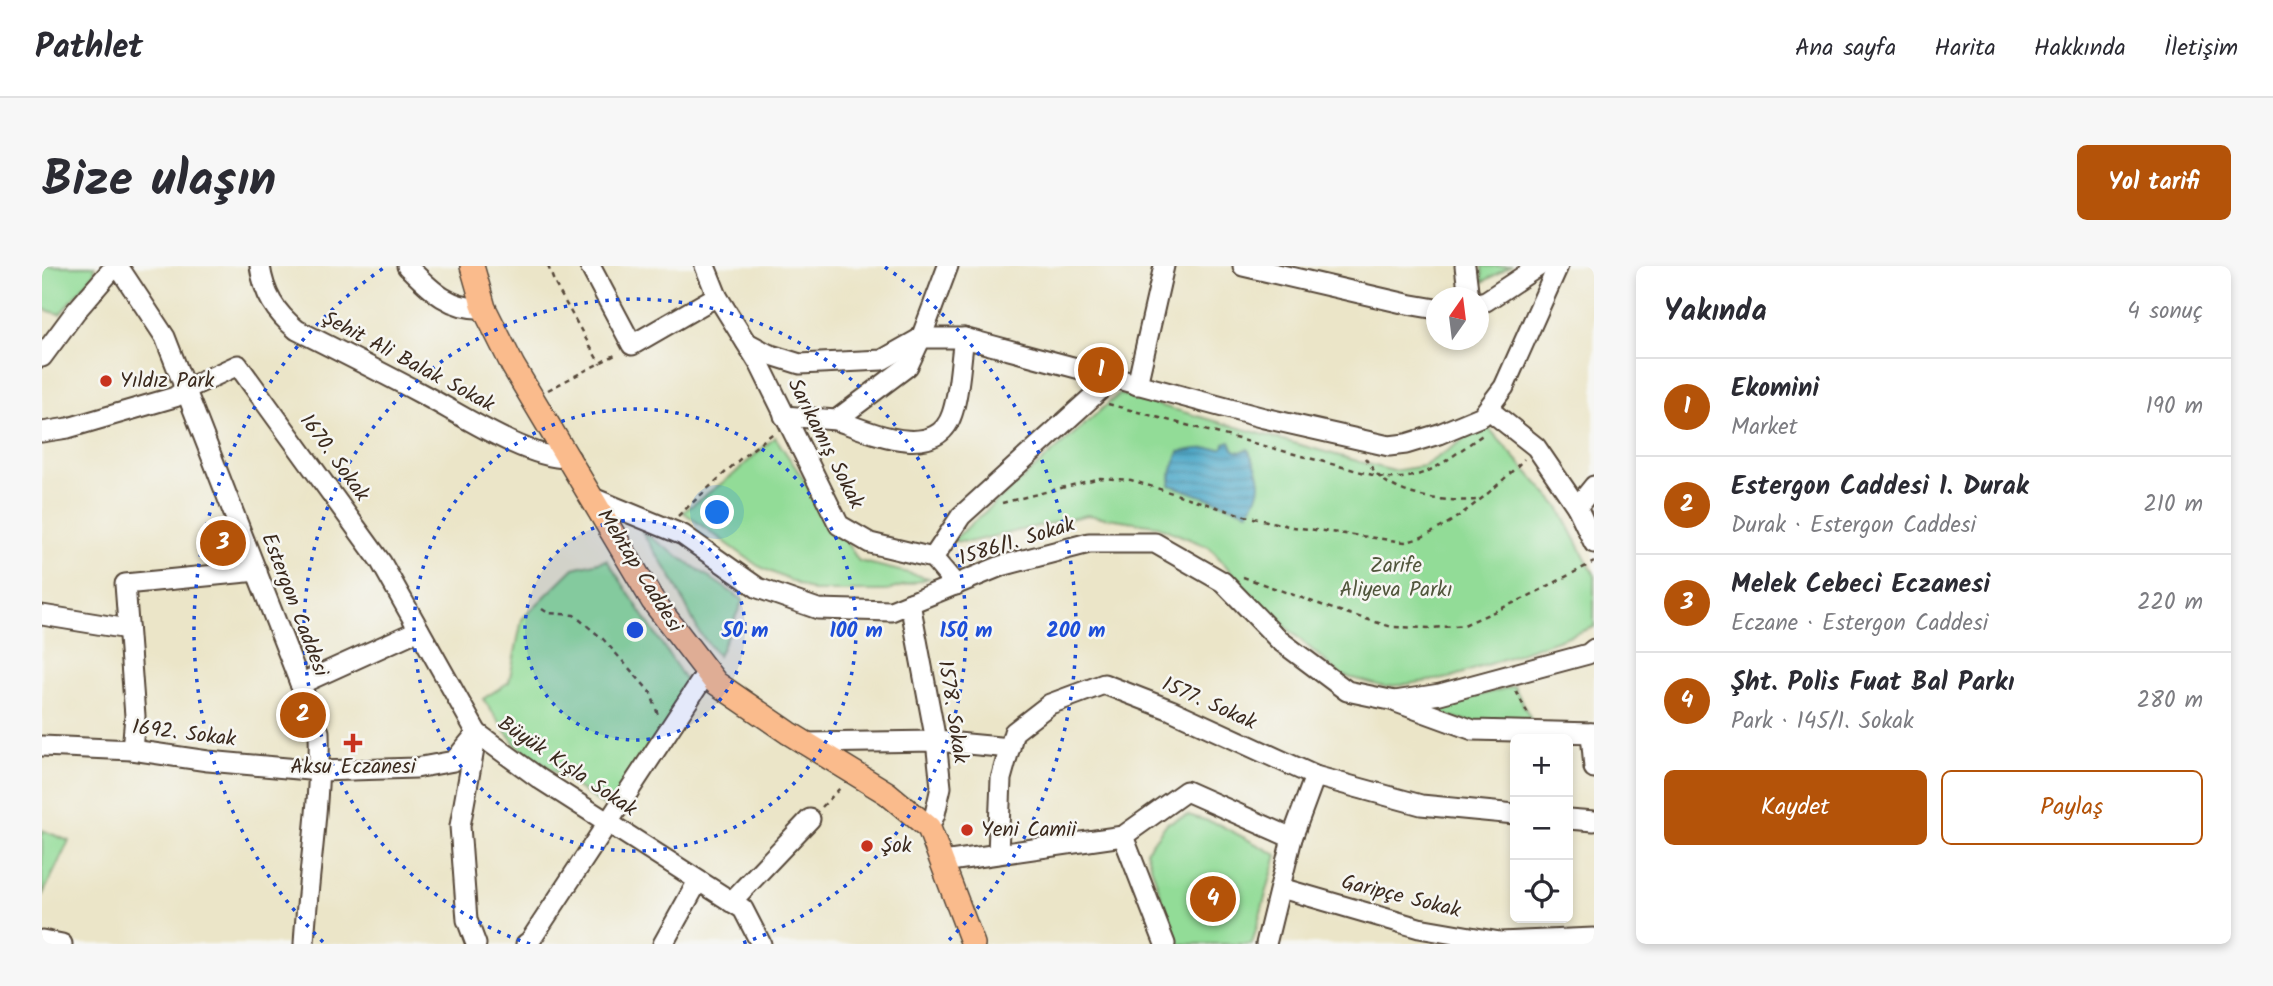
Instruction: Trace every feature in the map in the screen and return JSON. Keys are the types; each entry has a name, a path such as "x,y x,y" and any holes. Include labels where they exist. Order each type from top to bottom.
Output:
{"main road":[{"name":"Mehtap Caddesi","path":"472,266 484,308 533,398 653,601 716,683 887,793 929,828 973,944"}],"street":[{"path":"42,357 76,311 116,266"},
{"name":"Estergon Caddesi","path":"116,266 165,337 319,732 320,771 303,944"},
{"name":"Şehit Ali Balak Sokak","path":"260,266 268,297 276,310 297,330 505,438 544,455 558,459 570,458"},
{"path":"407,266 437,296 471,309 484,308"},
{"path":"590,266 632,345 717,296"},
{"name":"Sarıkamış Sokak","path":"705,266 717,296 760,365 839,525 870,543 933,558"},
{"path":"836,421 908,366 948,266"},
{"path":"1137,385 1164,266"},
{"path":"1243,266 1426,307"},
{"path":"1465,266 1468,287"},
{"path":"1489,299 1539,266"},
{"path":"746,342 768,354 800,364 882,360 921,338 964,338 1265,418 1390,446 1439,434 1482,416 1504,387 1558,266"},
{"path":"786,419 836,421 904,441 927,439 946,428 953,413 964,338"},
{"name":"1670. Sokak","path":"186,389 238,365 381,562 419,630"},
{"path":"956,585 933,558 961,516 1112,379"},
{"path":"42,432 68,428 175,397 186,389"},
{"path":"1488,409 1536,447 1577,507 1594,543"},
{"path":"1577,507 1594,486"},
{"name":"1586/1. Sokak","path":"593,498 683,535 758,588 818,609 891,611 1001,566 1088,543 1155,543 1223,582 1279,640 1347,691 1395,701 1440,694 1588,654 1594,649"},
{"path":"132,750 135,716 125,584 257,571"},
{"name":"1578. Sokak","path":"910,603 936,741 941,787 929,828"},
{"path":"42,615 128,629"},
{"path":"300,684 419,630 477,733 460,826 467,920 476,944"},
{"path":"526,944 707,672"},
{"name":"1577. Sokak","path":"998,854 1001,779 1014,732 1050,704 1104,684 1171,710 1315,776 1421,805 1510,814"},
{"path":"1395,701 1473,730 1593,733 1594,768"},
{"name":"Büyük Kışla Sokak","path":"320,771 416,768 454,761 477,733 540,779 743,909 761,944"},
{"path":"806,743 936,741 1010,748"},
{"name":"1692. Sokak","path":"42,746 132,750 208,761 320,771"},
{"path":"1266,944 1292,838 1315,776"},
{"path":"943,862 1123,836 1186,791 1292,838"},
{"path":"731,902 810,819"},
{"path":"1573,819 1594,821"},
{"path":"1123,836 1165,944"},
{"path":"663,944 698,881"},
{"name":"Garipçe Sokak","path":"1281,888 1419,928 1500,942 1594,938"},
{"path":"42,940 62,944"}],"path":[{"path":"548,266 555,284 600,364"},
{"path":"533,398 632,345"},
{"path":"1101,402 1399,480 1430,472 1490,430"},
{"path":"665,528 786,419"},
{"path":"1000,503 1100,478 1131,480 1245,516 1281,524 1405,542 1419,540 1505,480 1536,447"},
{"path":"1363,456 1380,477 1391,485 1415,494 1457,501 1477,500"},
{"path":"1209,574 1248,577 1333,609 1392,627 1433,628 1464,625 1527,597 1594,562"},
{"path":"542,609 548,613 574,615 603,639 650,693 661,724"},
{"path":"1508,676 1537,732"},
{"path":"810,819 855,773"}],"green space":[{"path":"42,266 95,266 94,274 60,314 42,309"},
{"path":"1482,266 1510,266 1483,282"},
{"name":"Zarife Aliyeva Parkı","path":"1119,394 1393,471 1424,466 1486,425 1558,506 1594,574 1594,627 1449,678 1385,687 1341,675 1264,608 1209,547 1155,525 1087,515 969,542 952,541"},
{"path":"775,437 859,561 929,578 886,591 813,591 758,566 683,512 734,474"},
{"path":"641,531 743,600 718,656 699,632 671,576"},
{"path":"607,560 686,681 664,735 610,810 516,745 483,699 509,682 522,619 574,568"},
{"path":"1514,686 1533,724 1474,723 1426,710"},
{"path":"1188,815 1218,824 1277,855 1252,944 1177,944 1146,851 1167,823"},
{"path":"42,830 69,841 42,896"}],"water":[{"path":"1230,441 1234,450 1240,452 1248,449 1259,474 1258,495 1248,512 1170,485 1172,469 1179,452 1223,448 1224,443"}],"place":[{"name":"Ekomini","path":"1101,370"},
{"name":"Yıldız Park","path":"106,381"},
{"name":"Melek Cebeci Eczanesi","path":"223,543"},
{"name":"Estergon Caddesi 1. Durak","path":"303,715"},
{"name":"Aksu Eczanesi","path":"353,743"},
{"name":"Yeni Camii","path":"967,830"},
{"name":"Şok","path":"867,846"},
{"name":"Şht. Polis Fuat Bal Parkı","path":"1213,899"}]}
